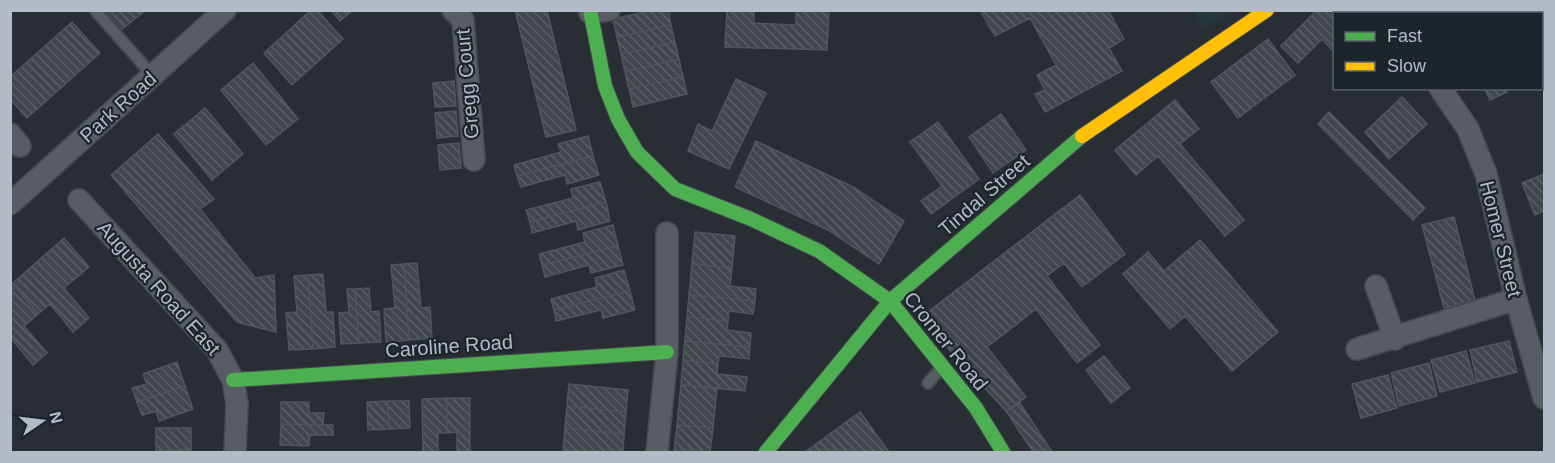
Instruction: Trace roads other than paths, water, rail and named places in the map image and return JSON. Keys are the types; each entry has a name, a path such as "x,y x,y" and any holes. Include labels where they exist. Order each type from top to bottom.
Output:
{"street":[{"name":"Park Road","path":"10,204 225,10"},
{"name":"Gregg Court","path":"453,10 463,20 474,160"},
{"name":"Tindal Street","path":"765,453 890,301 1094,125 1267,10"},
{"name":"Cromer Road","path":"596,11 605,86 618,119 637,152 659,175 681,192 743,216 819,251 890,301 976,408 1003,453"},
{"name":"Homer Street","path":"1441,90 1468,129 1486,174 1516,299 1545,398"},
{"name":"Augusta Road East","path":"80,200 217,350 233,380 237,403 235,453"},
{"path":"657,453 667,352 667,233"},
{"path":"1376,286 1395,339"},
{"path":"1357,349 1395,339 1516,299"},
{"name":"Caroline Road","path":"233,380 667,352"}],"lane":[{"path":"95,10 153,76"},
{"path":"928,383 943,367"}]}
